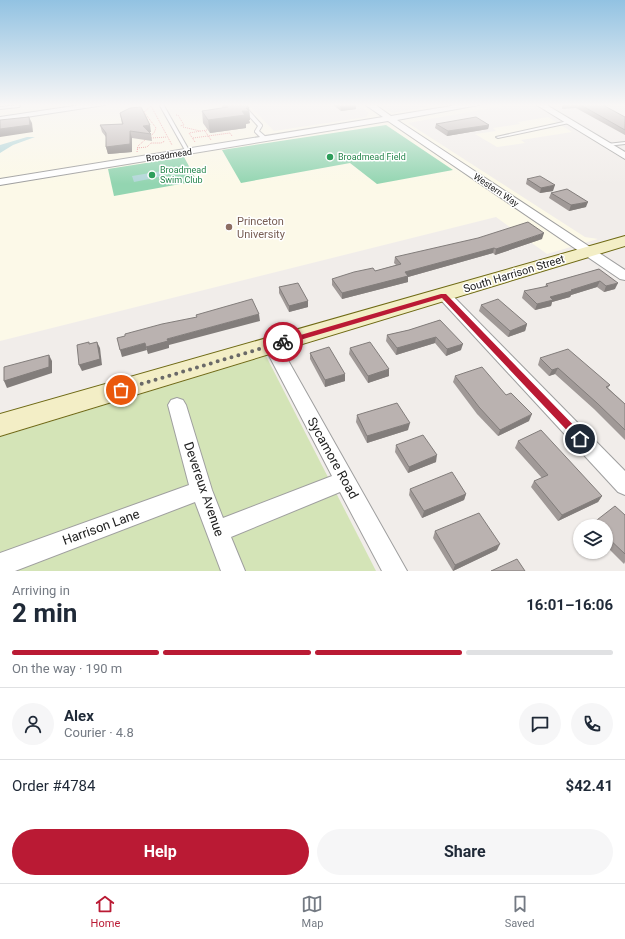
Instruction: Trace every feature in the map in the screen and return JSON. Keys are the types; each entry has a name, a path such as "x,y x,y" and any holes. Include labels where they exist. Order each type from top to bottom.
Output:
{"street":[{"name":"Broadmead","path":"0,182 317,131"},
{"name":"Western Way","path":"408,131 625,276"},
{"path":"583,131 625,156"},
{"name":"South Harrison Street","path":"0,425 619,243"},
{"path":"444,295 625,485"},
{"name":"Sycamore Road","path":"272,346 395,571"},
{"name":"Devereux Avenue","path":"177,405 201,490 233,571"},
{"path":"218,531 345,480"},
{"name":"Harrison Lane","path":"0,565 201,490"}],"lane":[{"path":"176,131 188,152"},
{"path":"257,131 264,139"},
{"path":"498,137 528,131"},
{"path":"607,145 625,143"}],"path":[{"path":"151,138 149,136 155,131"},
{"path":"164,131 173,148"},
{"path":"196,144 189,133 206,131 212,142"},
{"path":"193,138 230,133 232,136 229,137 230,139"},
{"path":"136,154 137,148 142,141 151,138 167,137"},
{"path":"158,138 170,143"},
{"path":"137,148 147,147 151,143 161,143 165,141"}],"shaded area":[{"name":"Princeton University","path":"0,131 420,131 585,237 598,239 547,254 496,217 0,341"},
{"path":"496,131 570,131 572,132 521,140 525,143 497,147 475,134"}],"green space":[{"name":"Broadmead Field","path":"349,131 394,131 453,170 377,184 350,163 241,183 222,150"},
{"name":"Broadmead Swim Club","path":"184,157 197,181 114,196 108,169"},
{"path":"266,356 376,571 0,571 0,437"}],"water":[{"path":"27,137 35,137 13,145 0,153 0,145"},
{"path":"162,171 164,176 134,182 132,176"}],"building":[{"path":"104,131 148,131 151,134 130,131 130,144 106,147 106,133"},
{"path":"540,176 555,185 541,188 527,179"},
{"path":"567,189 588,202 571,205 551,193"},
{"path":"528,222 544,233 496,249 494,248 405,272 408,276 342,293 332,279 354,272 373,268 375,271 401,264 395,257 478,238"},
{"path":"599,269 618,283 606,286 600,281 550,297 553,300 537,304 524,291 548,286 546,284"},
{"path":"298,283 308,301 289,306 279,287"},
{"path":"252,299 259,314 167,339 168,341 146,347 145,343 120,350 117,338 125,336 125,334 162,324 197,317 196,315"},
{"path":"498,299 527,324 510,331 481,305"},
{"path":"440,320 463,344 447,349 436,337 397,348 387,335 409,330"},
{"path":"89,342 89,344 97,342 100,359 79,365 77,345"},
{"path":"370,342 389,369 368,376 350,348"},
{"path":"329,347 345,374 325,380 310,353"},
{"path":"568,349 610,385 606,387 625,404 625,430 558,368 552,370 540,358"},
{"path":"49,355 49,367 4,381 4,367"},
{"path":"482,367 506,395 511,393 532,414 500,430 479,407 455,376"},
{"path":"397,403 410,423 367,436 357,415"},
{"path":"541,430 602,496 562,515 534,481 548,475 518,441"},
{"path":"423,435 437,455 409,467 396,445"},
{"path":"452,472 466,494 424,511 410,489"},
{"path":"615,506 625,515 625,554 613,543 613,519 598,519"},
{"path":"479,513 500,544 455,565 435,531"},
{"path":"517,559 525,571 491,571"}],"way so far":[{"path":"121,390 283,342"}],"place":[{"name":"Broadmead Field","path":"330,157"},
{"name":"Broadmead Swim Club","path":"152,175"},
{"name":"Princeton University","path":"229,227"}],"route":[{"path":"283,342 444,295 580,439"}]}
